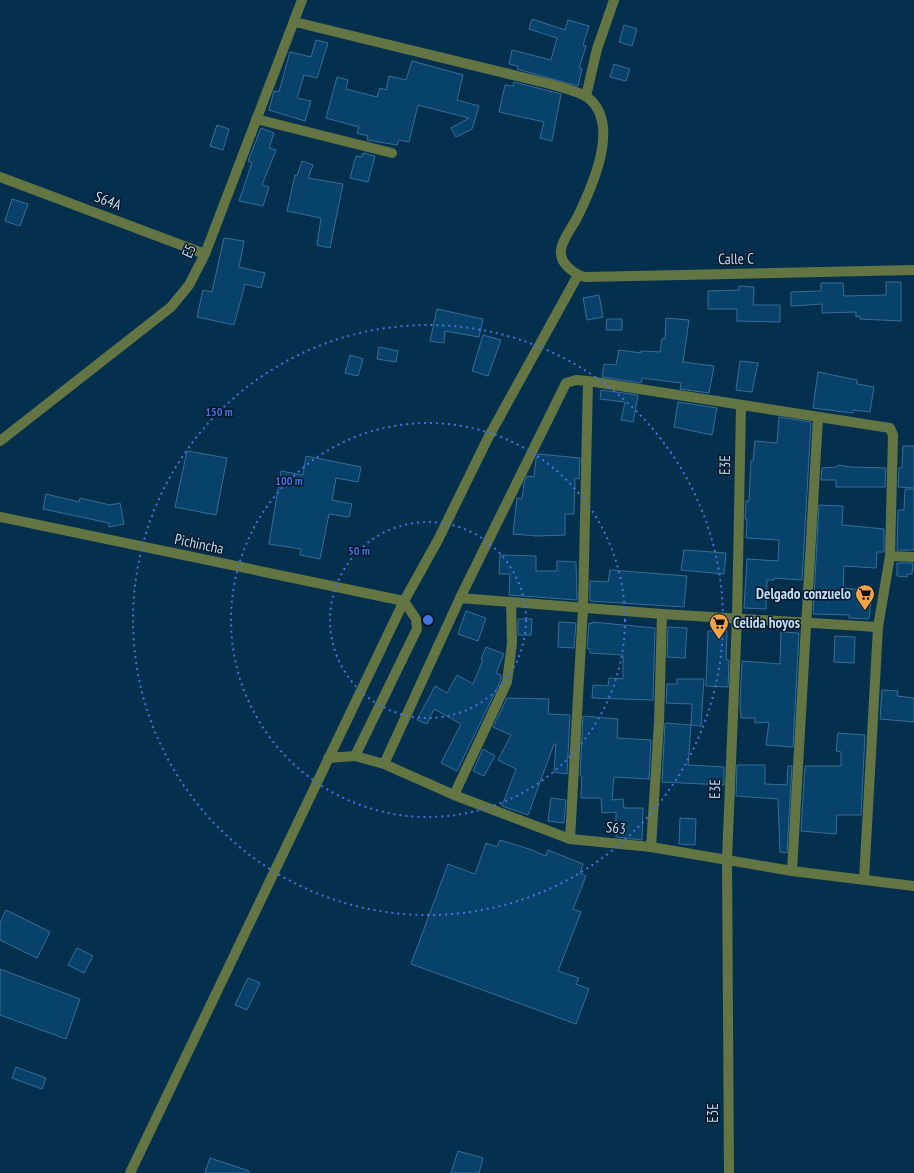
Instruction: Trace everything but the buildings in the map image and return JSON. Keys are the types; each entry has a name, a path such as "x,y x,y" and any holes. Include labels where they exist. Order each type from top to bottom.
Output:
{"street":[{"name":"E5","path":"0,442 171,307 189,285 205,254 256,119 295,22 302,0"},
{"path":"586,96 597,49 614,0"},
{"path":"130,1173 404,601 438,540 488,438 578,275 563,263 560,249 580,211 598,168 603,137 601,116 586,96 546,83 295,22"},
{"path":"256,119 392,154"},
{"name":"S64A","path":"0,177 205,254"},
{"name":"Calle C","path":"578,275 593,276 914,270"},
{"path":"384,764 460,598 566,383 576,380 588,381 890,428 892,431 890,556 878,627 864,880"},
{"path":"570,839 583,608 588,381"},
{"name":"E3E","path":"729,1173 727,858 737,618 741,406"},
{"path":"792,871 818,417"},
{"name":"Pichincha","path":"0,516 404,601"},
{"path":"890,556 914,557"},
{"path":"460,598 662,614 878,627"},
{"path":"356,756 417,629 416,619 404,601"},
{"path":"454,795 508,682 512,643 511,603"},
{"path":"651,847 659,722 662,614"},
{"name":"S63","path":"328,758 356,756 384,764 454,795 570,839 651,847 727,858 792,871 914,886"}],"place":[{"name":"Delgado conzuelo","path":"865,611"},
{"name":"Celida hoyos","path":"719,640"}]}
